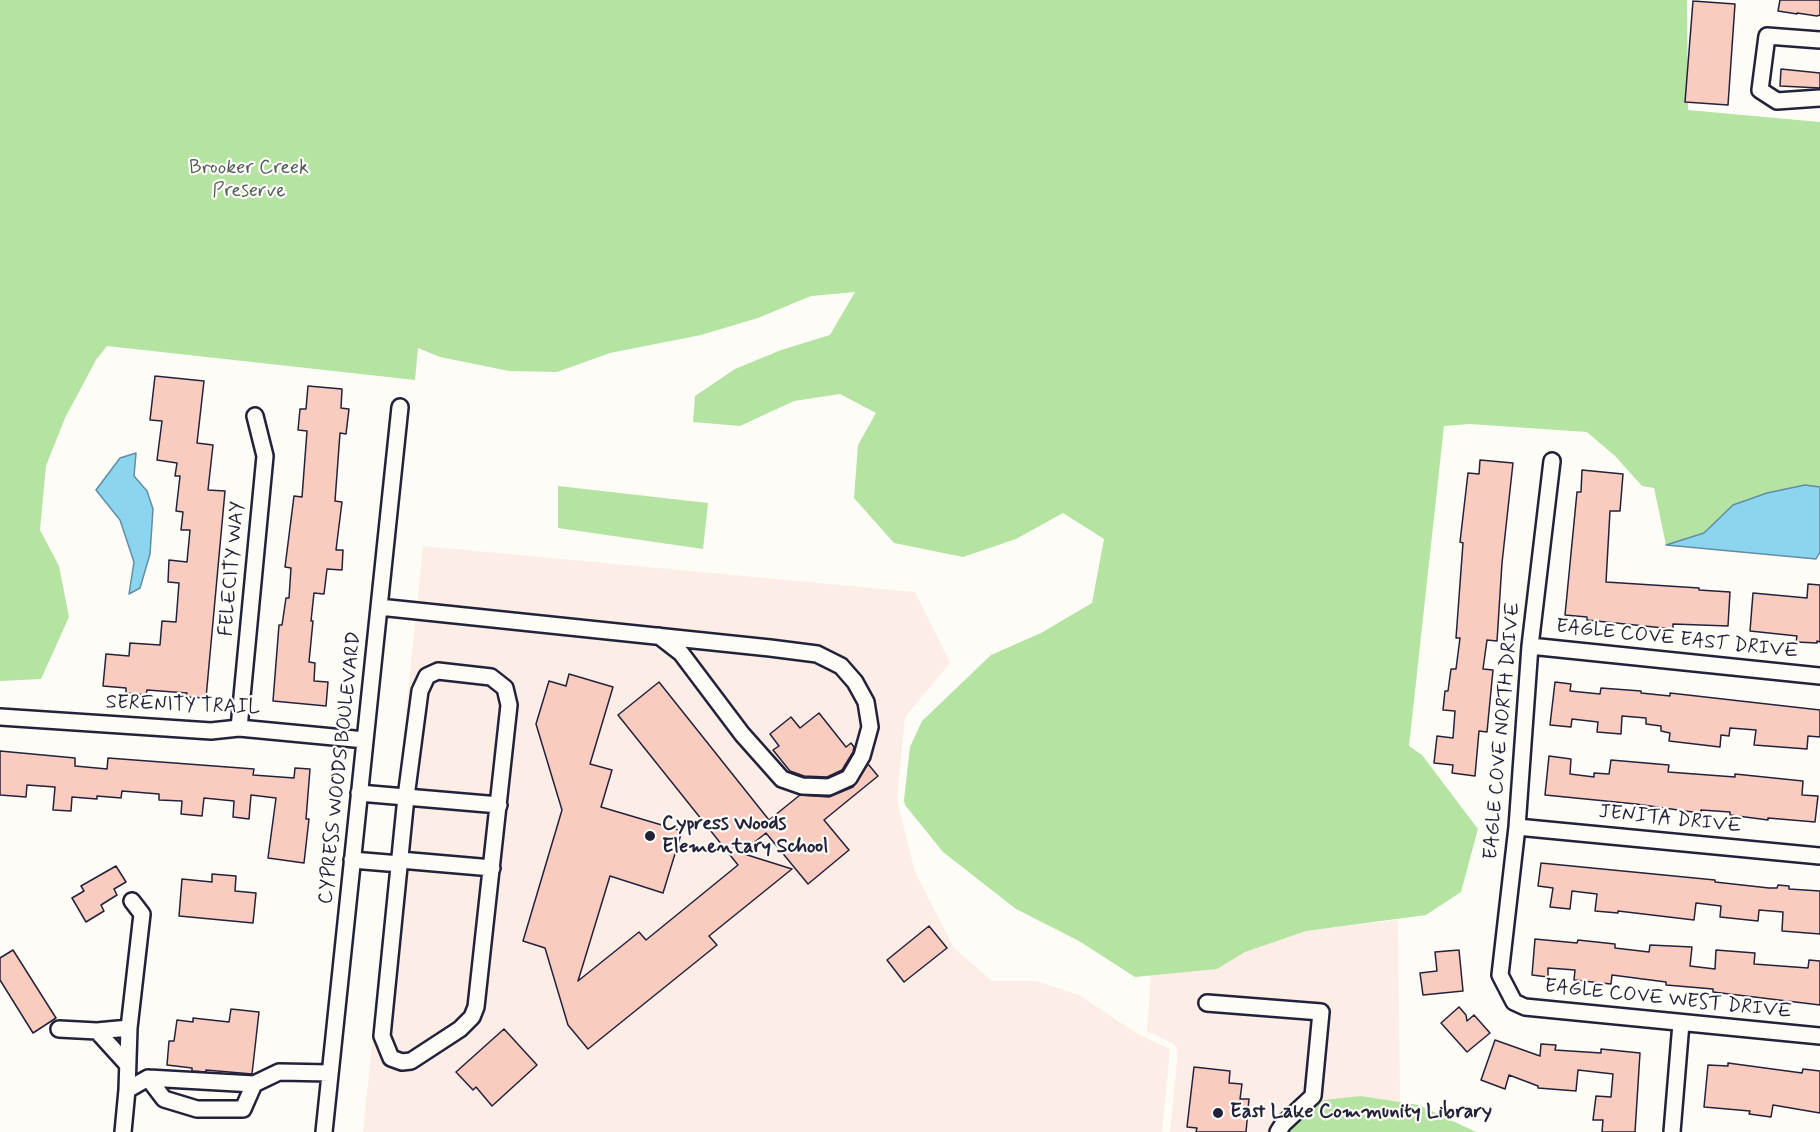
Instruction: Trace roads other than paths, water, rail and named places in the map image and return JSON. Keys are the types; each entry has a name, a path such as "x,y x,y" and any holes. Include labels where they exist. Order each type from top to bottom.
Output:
{"street":[{"path":"1820,40 1767,36 1760,90 1777,101 1820,98"},
{"name":"CYPRESS WOODS BOULEVARD","path":"324,1132 400,407"},
{"name":"FELECITY WAY","path":"239,728 265,456 255,416"},
{"name":"EAGLE COVE NORTH DRIVE","path":"1514,1002 1500,975 1517,827 1530,646 1552,462"},
{"path":"379,607 658,636 817,654 841,666 855,682 866,702 870,727 862,756 849,778 829,787 802,786 782,778 742,734 681,653 658,636"},
{"name":"EAGLE COVE EAST DRIVE","path":"1530,646 1820,676"},
{"path":"438,671 491,677 505,688 509,705 499,805 477,1000 472,1017 460,1029 411,1060 402,1062 391,1058 382,1036 406,797 420,691 427,676 438,671"},
{"name":"SERENITY TRAIL","path":"0,717 211,731 239,728 365,740"},
{"path":"359,793 499,805"},
{"name":"JENITA DRIVE","path":"1517,827 1820,856"},
{"path":"352,860 492,868"},
{"path":"123,1132 129,1028 142,914 132,901"},
{"name":"EAGLE COVE WEST DRIVE","path":"1514,1002 1525,1007 1820,1036"},
{"path":"1207,1003 1321,1012 1313,1096 1283,1124 1278,1132"},
{"path":"1672,1132 1681,1023"},
{"path":"59,1029 97,1031 129,1028"},
{"path":"97,1031 126,1063"},
{"path":"127,1090 147,1078 254,1084 279,1071 330,1073"},
{"path":"147,1078 164,1099 197,1109 243,1109 254,1084"}],"water":[{"path":"136,453 134,476 147,491 153,509 150,554 140,588 129,594 134,562 120,520 96,490 120,458"},
{"path":"1805,485 1820,487 1820,552 1816,559 1666,545 1704,533 1733,505 1767,493"}],"place":[{"name":"Cypress Woods Elementary School","path":"650,836"},
{"name":"East Lake Community Library","path":"1218,1113"}],"park label":[{"name":"Brooker Creek Preserve","path":"249,180"}]}
